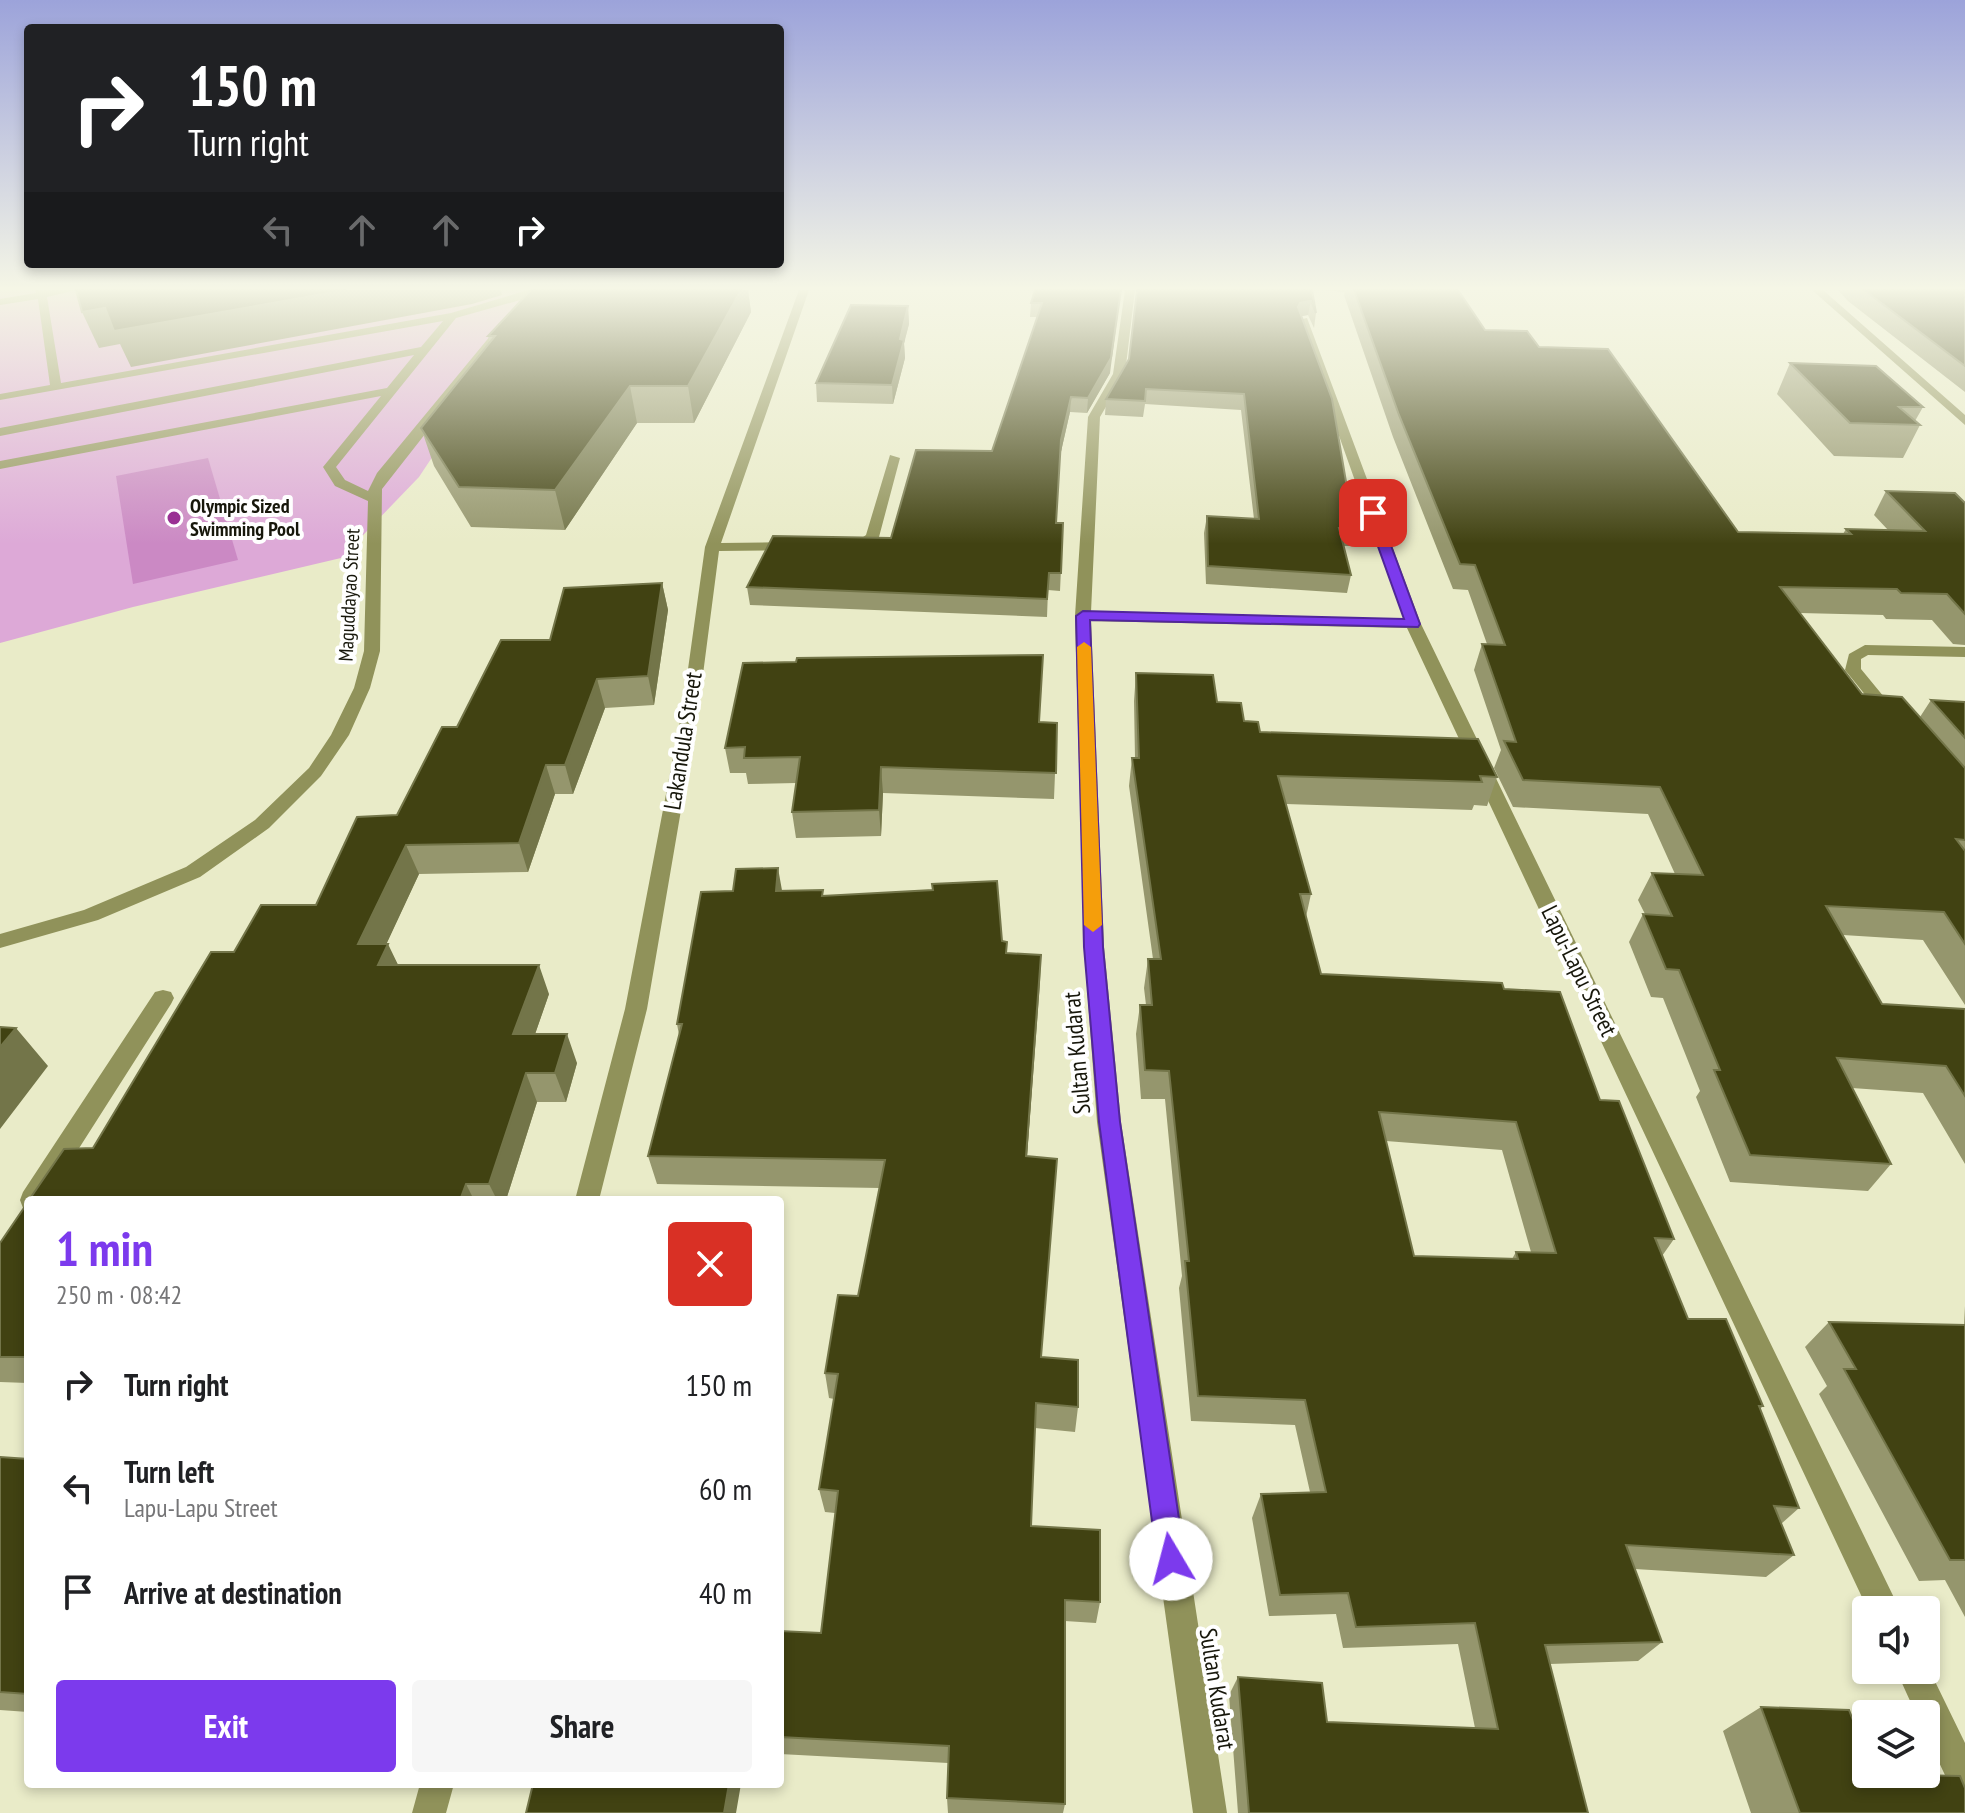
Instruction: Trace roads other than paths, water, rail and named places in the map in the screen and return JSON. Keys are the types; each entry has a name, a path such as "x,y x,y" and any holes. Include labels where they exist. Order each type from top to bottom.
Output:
{"street":[{"path":"54,375 56,387"},
{"path":"0,397 125,375"},
{"path":"0,432 297,375"},
{"path":"373,498 340,483 329,467 404,375"},
{"name":"Maguddayao Street","path":"0,941 91,915 193,872 262,824 315,772 346,724 362,688 372,651 376,537 373,498 382,476 464,375"},
{"name":"Lakandula Street","path":"588,1196 636,1009 691,705 712,547 774,375"},
{"name":"Sultan Kudarat","path":"1119,375 1094,417 1083,616 1094,947 1109,1122 1210,1813"},
{"name":"Lapu-Lapu Street","path":"1323,375 1413,624 1877,1596"},
{"path":"1913,375 1965,421"},
{"path":"0,465 390,391"},
{"path":"712,547 859,546 872,537 894,458"},
{"path":"1083,616 1413,624"},
{"path":"1904,730 1853,670 1851,662 1855,655 1865,650 1965,652"},
{"path":"35,1196 163,998"},
{"path":"1919,1684 1965,1780"},
{"path":"429,1813 436,1788"}],"place":[{"name":"Olympic Sized Swimming Pool","path":"174,518"}]}
